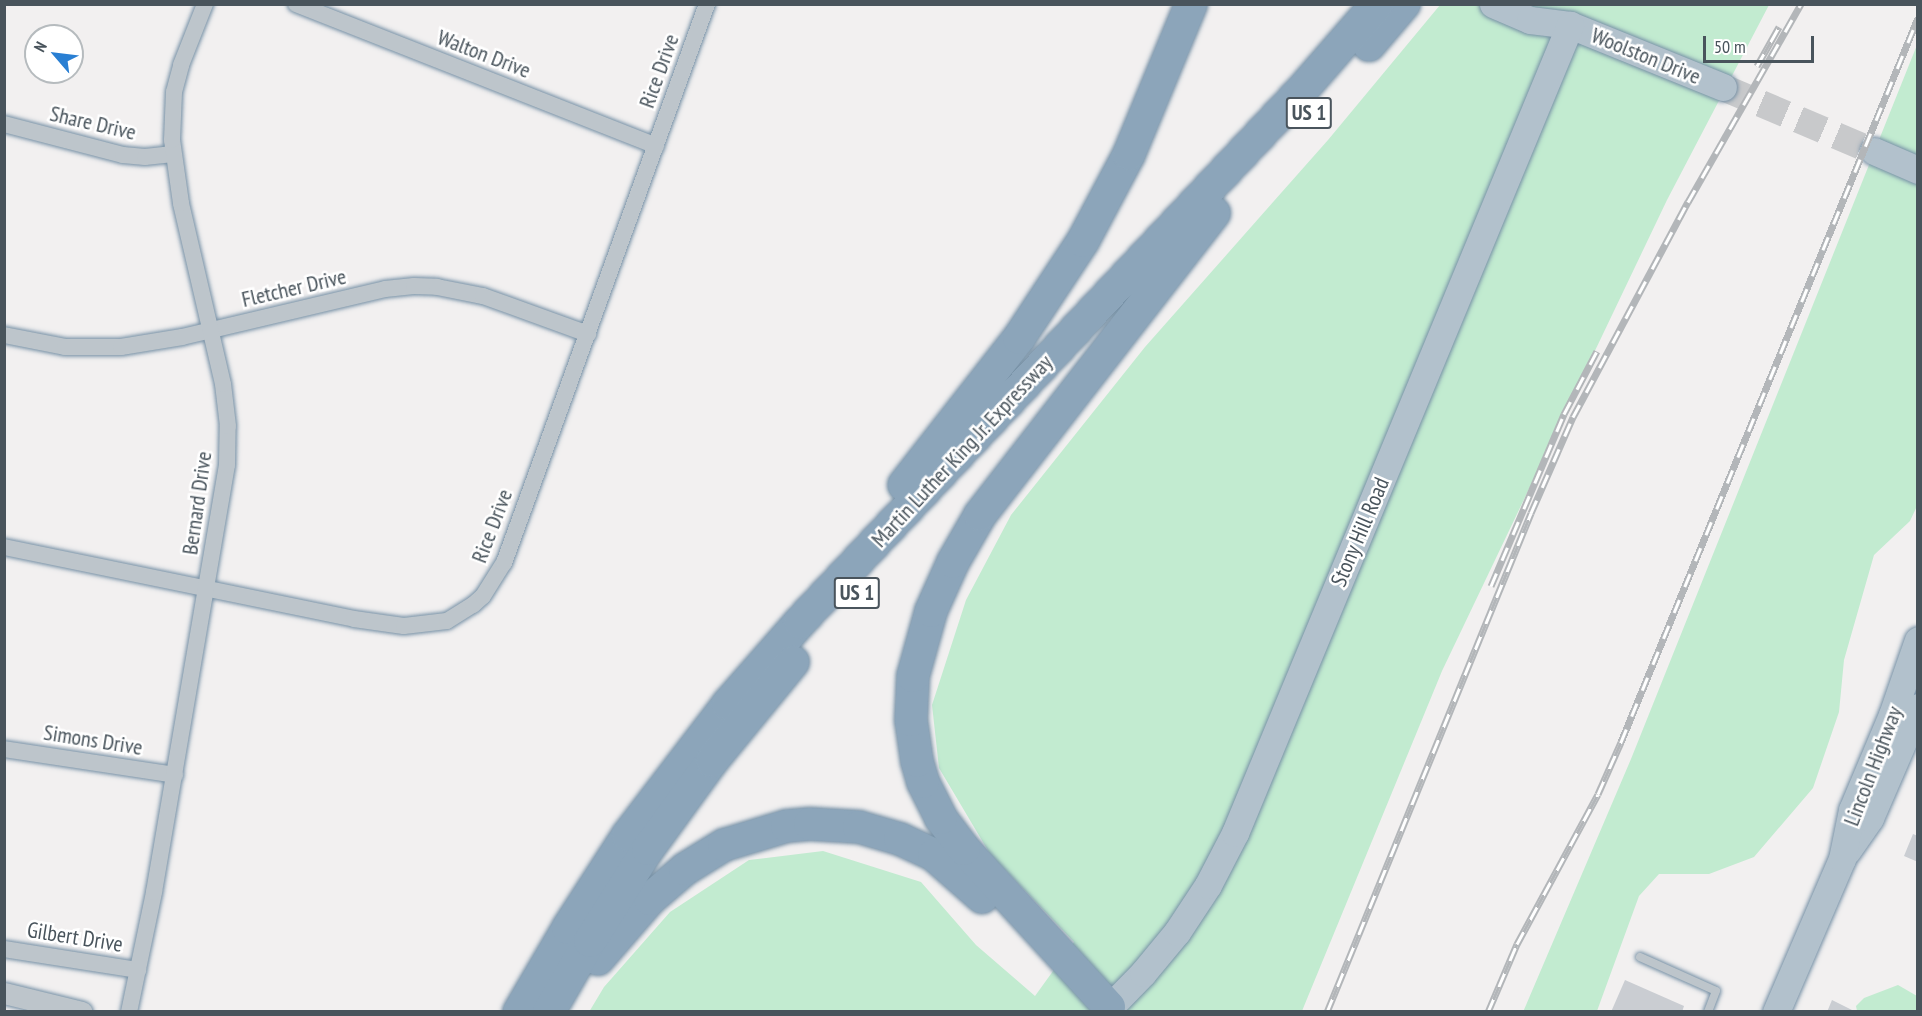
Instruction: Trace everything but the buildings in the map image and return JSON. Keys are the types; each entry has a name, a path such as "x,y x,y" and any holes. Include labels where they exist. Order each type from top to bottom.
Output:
{"highway":[{"path":"764,663 995,370 1065,271 1129,154 1191,4"},
{"name":"Martin Luther King Jr. Expressway","path":"519,1011 568,928 628,835 694,747 764,663 1302,89 1393,6"},
{"name":"Martin Luther King Jr. Expressway","path":"549,1011 648,849 746,718 816,636 1318,103 1393,6"},
{"path":"1104,1010 964,849 940,818 922,782 916,761 911,720 913,676 931,611 953,562 980,515 1214,213"},
{"path":"561,1011 612,940 650,899 685,869 723,845 745,837 787,826 810,824 859,827 882,833 934,855 969,884 1104,1010"}],"main road":[{"name":"Woolston Drive","path":"1493,4 1530,20 1570,25"},
{"name":"Woolston Drive","path":"1542,4 1570,25 1723,87"},
{"name":"Stony Hill Road","path":"1104,1010 1143,973 1177,932 1208,885 1234,833 1570,25"},
{"path":"1874,151 1917,170"},
{"name":"Lincoln Highway","path":"1842,859 1851,810 1899,698 1917,640"},
{"name":"Lincoln Highway","path":"1776,1011 1842,859 1870,818 1917,707"}],"street":[{"name":"Bernard Drive","path":"129,1011 207,588 228,450 223,384 181,203 173,154 174,92 181,65 205,4"},
{"name":"Walton Drive","path":"296,4 656,146"},
{"name":"Rice Drive","path":"4,547 354,619 404,626 427,625 459,615 483,596 504,563 706,4"},
{"name":"Share Drive","path":"4,124 123,155 145,157 173,154"},
{"name":"Fletcher Drive","path":"4,335 65,346 96,348 147,344 385,290 414,286 437,287 483,296 588,334"},
{"name":"Simons Drive","path":"4,749 174,775"},
{"name":"Gilbert Drive","path":"4,949 138,970"},
{"path":"4,993 82,1011"}],"lane":[{"path":"1640,957 1716,991 1708,1011"}],"green space":[{"path":"1440,5 1769,5 1667,200 1442,671 1302,1011 589,1012 604,987 670,912 749,860 823,851 921,882 976,945 1035,996 1074,942 990,854 939,768 932,705 966,600 1011,515 1145,347 1328,140"},
{"path":"1917,45 1917,506 1910,521 1874,555 1844,660 1839,712 1813,788 1754,857 1709,874 1659,874 1639,896 1597,1011 1523,1012 1631,759"},
{"path":"1898,985 1917,996 1917,1011 1857,1011 1856,1006 1864,998"}],"tunnel":[{"path":"1723,87 1874,151"}],"railway":[{"path":"1327,1012 1531,513 1573,417 1688,202 1801,4"},
{"path":"1488,1012 1517,944 1598,794 1621,742 1918,18"},
{"path":"1757,66 1779,27"},
{"path":"1491,586 1564,414 1597,351"}]}
